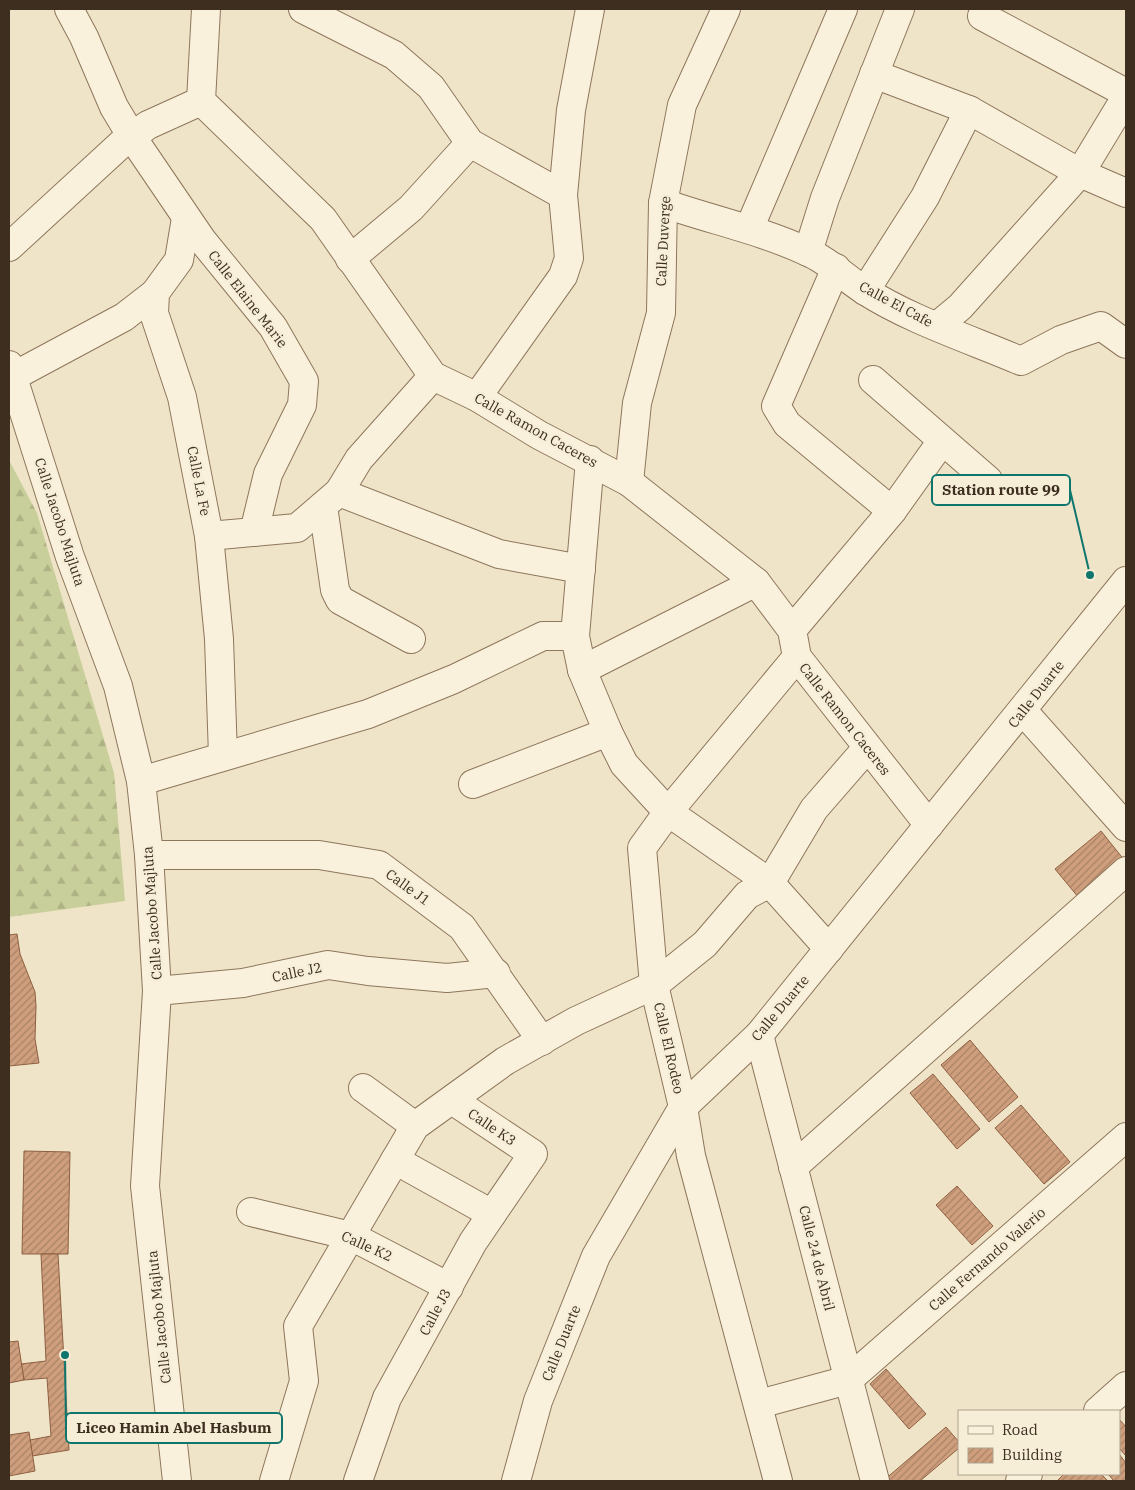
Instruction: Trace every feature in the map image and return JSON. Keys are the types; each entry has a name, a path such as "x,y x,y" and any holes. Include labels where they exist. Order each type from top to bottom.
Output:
{"street":[{"name":"Calle Elaine Marie","path":"69,9 84,37 114,107 132,137 202,240 273,327 304,381 302,405 268,474 254,532"},
{"path":"9,247 120,145 148,125 201,101 206,9"},
{"path":"303,9 394,55 431,87 470,143 563,195"},
{"path":"477,397 563,276 569,258 563,195 571,110 590,9"},
{"name":"Calle Duverge","path":"629,482 638,403 660,313 663,203 682,105 726,9"},
{"path":"749,229 842,9"},
{"path":"808,252 825,198 900,9"},
{"path":"937,326 960,307 1080,174 1126,95 982,16"},
{"path":"874,74 970,110 1080,174 1126,193"},
{"name":"Calle Ramon Caceres","path":"201,101 324,220 433,376 477,397 539,435 629,482 756,582 792,630 797,657 929,825"},
{"path":"865,291 925,197 970,110"},
{"path":"350,259 411,208 470,143"},
{"name":"Calle El Cafe","path":"663,203 749,229 808,252 836,268 865,291 937,326 1021,360 1060,340 1101,326 1126,344"},
{"path":"11,370 124,317 155,293 179,260 186,218"},
{"path":"836,268 776,406 787,424 892,512"},
{"name":"Calle La Fe","path":"155,293 154,313 182,397 209,536 219,639 223,756"},
{"name":"Calle Jacobo Majluta","path":"11,370 70,557 118,686 141,781 149,855 157,991 145,1186 177,1481"},
{"path":"209,536 297,528 331,499 359,459 433,376"},
{"path":"873,380 988,480"},
{"path":"792,630 892,512 942,441"},
{"path":"590,460 575,636 582,670 608,732 624,764 668,812 770,883 829,949"},
{"path":"331,499 499,554 581,569"},
{"path":"331,499 335,590 340,600 411,639"},
{"path":"582,670 756,582"},
{"name":"Calle Duarte","path":"516,1481 538,1401 596,1256 683,1107 759,1035 929,825 1122,593"},
{"path":"141,781 368,714 454,679 543,636 575,636"},
{"name":"Calle El Rodeo","path":"778,1481 759,1404 690,1156 683,1107 654,985 642,848 668,812 797,657"},
{"path":"1023,711 1126,827"},
{"path":"473,784 608,732"},
{"path":"274,1481 304,1381 298,1326 415,1126 505,1061 576,1022 654,985 705,944 747,895 770,883 814,809 867,748"},
{"name":"Calle J1","path":"149,855 319,855 379,865 462,927 542,1041"},
{"path":"793,1168 1126,870"},
{"name":"Calle J2","path":"157,991 243,984 328,965 368,972 447,978 496,973"},
{"name":"Calle 24 de Abril","path":"759,1035 875,1481"},
{"path":"363,1088 415,1126"},
{"name":"Calle K3","path":"452,1100 533,1154"},
{"name":"Calle Fernando Valerio","path":"848,1380 1126,1137"},
{"name":"Calle J3","path":"358,1481 387,1398 473,1242 533,1154"},
{"path":"396,1160 492,1214"},
{"name":"Calle K2","path":"251,1212 351,1236 449,1287"},
{"path":"759,1404 848,1380"},
{"path":"1099,1410 1126,1386"}],"green space":[{"path":"9,460 37,513 114,773 125,901 9,917"}],"building":[{"path":"1101,831 1125,861 1079,898 1055,869"},
{"path":"17,934 20,954 35,992 35,1039 39,1063 9,1066 9,935"},
{"path":"970,1040 1018,1097 989,1122 941,1065"},
{"path":"933,1074 980,1129 957,1149 910,1093"},
{"path":"1021,1105 1070,1162 1044,1184 995,1128"},
{"path":"24,1151 70,1152 68,1254 22,1254"},
{"path":"957,1186 993,1226 972,1245 936,1205"},
{"path":"41,1254 58,1254 69,1450 32,1456 30,1440 51,1436 47,1378 24,1380 21,1364 46,1361"},
{"path":"18,1341 24,1380 9,1383 9,1342"},
{"path":"886,1369 926,1414 909,1429 870,1384"},
{"path":"1120,1420 1126,1427 1126,1456 1120,1449"},
{"path":"946,1427 958,1441 958,1449 920,1481 883,1481"},
{"path":"29,1432 35,1471 9,1476 9,1435"},
{"path":"1120,1455 1126,1463 1126,1481 1114,1481 1109,1475 1120,1475"},
{"path":"1063,1475 1102,1475 1108,1481 1057,1481"}],"place":[{"name":"Station route 99","path":"1090,575"},
{"name":"Liceo Hamin Abel Hasbum","path":"65,1355"}]}
